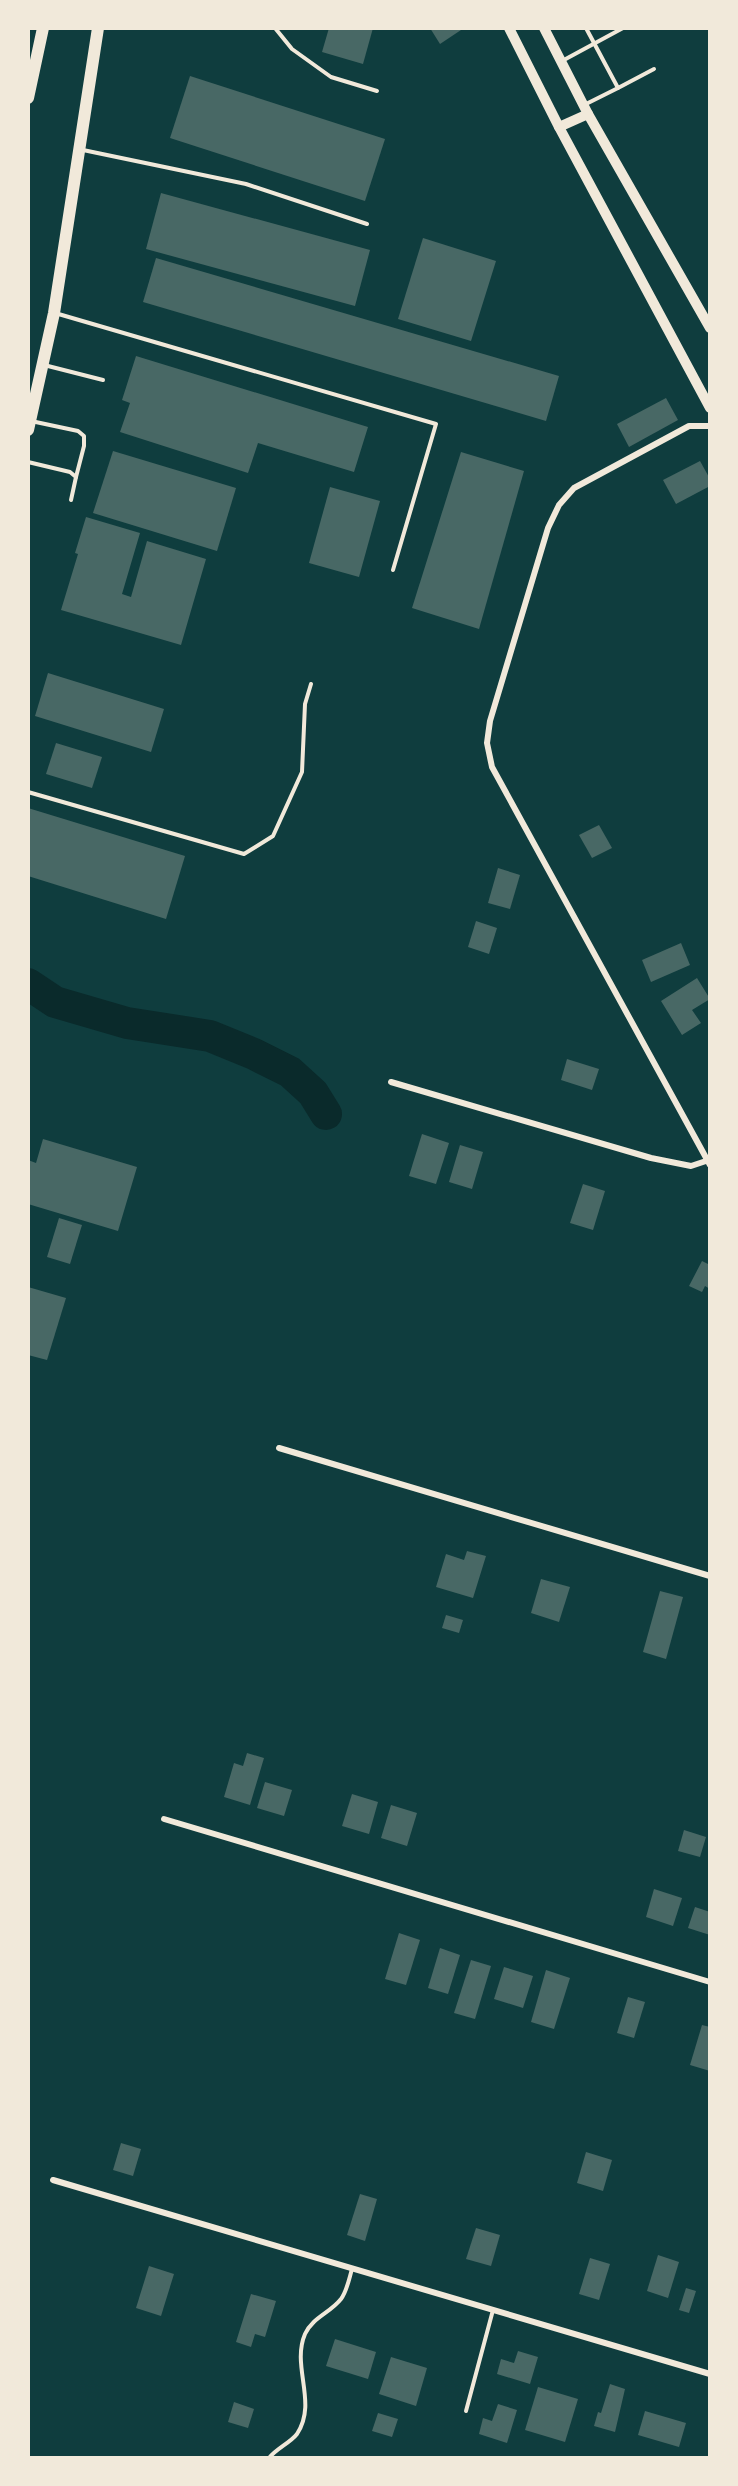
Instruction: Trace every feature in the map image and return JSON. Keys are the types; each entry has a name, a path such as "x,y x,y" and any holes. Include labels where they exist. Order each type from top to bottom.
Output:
{"main road":[{"path":"28,98 32,62 43,28"},
{"path":"30,425 54,313 98,28"},
{"path":"509,28 559,127 710,408"},
{"path":"544,28 586,110 710,328"},
{"path":"559,127 586,110"}],"street":[{"path":"391,1082 651,1158 691,1166 709,1162 492,767 487,743 490,721 548,528 559,505 574,488 689,426 710,426"},
{"path":"279,1448 710,1576"},
{"path":"164,1819 710,1982"},
{"path":"53,2180 710,2374"}],"lane":[{"path":"276,28 292,49 331,77 377,91"},
{"path":"586,28 618,87"},
{"path":"561,62 623,28"},
{"path":"586,110 618,87 654,69"},
{"path":"79,150 246,184 367,224"},
{"path":"54,313 436,424 393,570"},
{"path":"43,365 104,380"},
{"path":"30,425 78,432 84,436 84,446 71,500"},
{"path":"28,462 70,472 76,477"},
{"path":"28,792 244,854 273,836 302,771 305,704 311,684"},
{"path":"269,2457 276,2449 295,2436 302,2424 306,2394 299,2358 306,2331 313,2321 342,2299 353,2268"},
{"path":"466,2411 493,2310"}],"building":[{"path":"329,28 373,28 363,64 322,52"},
{"path":"430,28 464,28 440,44"},
{"path":"190,76 385,139 365,201 170,138"},
{"path":"161,193 370,250 355,306 146,249"},
{"path":"423,238 496,261 471,341 398,319"},
{"path":"156,258 559,376 546,421 143,302"},
{"path":"136,356 368,427 354,472 258,443 248,473 120,432 130,403 122,400"},
{"path":"666,398 678,420 629,447 617,424"},
{"path":"113,451 236,488 217,551 93,513"},
{"path":"461,452 524,471 479,629 412,608"},
{"path":"700,461 710,479 710,486 676,504 663,480"},
{"path":"330,487 380,501 359,577 309,563"},
{"path":"86,517 140,533 122,594 131,597 147,541 206,559 181,645 61,610 78,554 75,553"},
{"path":"48,673 164,709 151,752 35,716"},
{"path":"56,743 102,757 92,788 46,774"},
{"path":"28,808 185,856 166,919 28,876"},
{"path":"599,825 612,848 592,858 579,835"},
{"path":"498,868 520,875 510,909 488,903"},
{"path":"476,921 497,928 489,954 468,947"},
{"path":"681,943 690,965 651,982 642,960"},
{"path":"697,978 710,999 692,1010 701,1023 682,1035 661,1001"},
{"path":"567,1059 599,1069 592,1090 561,1080"},
{"path":"422,1134 449,1143 436,1184 409,1176"},
{"path":"43,1139 137,1167 118,1231 28,1204 28,1160 36,1163"},
{"path":"460,1145 483,1152 472,1189 449,1182"},
{"path":"583,1184 605,1191 593,1230 570,1223"},
{"path":"59,1218 82,1225 70,1264 47,1257"},
{"path":"702,1261 710,1265 710,1289 705,1286 702,1292 689,1286"},
{"path":"28,1287 66,1298 47,1360 28,1355"},
{"path":"467,1551 486,1556 473,1598 436,1587 446,1554 464,1560"},
{"path":"541,1579 570,1587 559,1622 531,1613"},
{"path":"660,1591 683,1597 666,1659 643,1652"},
{"path":"446,1615 463,1620 459,1633 442,1628"},
{"path":"247,1753 264,1758 250,1805 224,1797 234,1763 243,1766"},
{"path":"265,1782 292,1790 284,1816 257,1808"},
{"path":"352,1794 378,1802 369,1834 342,1826"},
{"path":"391,1805 417,1813 407,1846 381,1838"},
{"path":"684,1830 706,1837 700,1857 678,1851"},
{"path":"654,1889 682,1898 673,1926 646,1917"},
{"path":"695,1907 710,1912 710,1935 688,1928"},
{"path":"399,1933 420,1940 406,1985 385,1979"},
{"path":"440,1948 460,1955 448,1994 428,1988"},
{"path":"471,1960 491,1966 475,2019 454,2013"},
{"path":"504,1967 533,1976 523,2008 494,1999"},
{"path":"546,1970 570,1978 554,2029 531,2022"},
{"path":"628,1997 645,2002 634,2038 617,2033"},
{"path":"702,2025 710,2027 710,2071 690,2065"},
{"path":"121,2143 141,2149 133,2176 113,2170"},
{"path":"586,2152 612,2160 603,2191 577,2183"},
{"path":"360,2194 377,2199 365,2241 347,2235"},
{"path":"476,2228 500,2235 491,2266 466,2259"},
{"path":"658,2255 679,2262 668,2298 647,2291"},
{"path":"590,2258 610,2264 599,2300 579,2294"},
{"path":"149,2266 174,2274 161,2316 136,2308"},
{"path":"686,2288 696,2291 689,2313 679,2310"},
{"path":"251,2294 276,2301 265,2337 255,2334 251,2347 236,2342"},
{"path":"335,2339 376,2352 368,2379 326,2366"},
{"path":"518,2351 538,2357 530,2384 497,2374 501,2359 514,2363"},
{"path":"391,2357 427,2368 416,2406 379,2394"},
{"path":"610,2384 625,2389 615,2432 594,2426 598,2412 601,2413"},
{"path":"538,2387 578,2399 565,2442 525,2430"},
{"path":"234,2402 254,2409 248,2428 228,2422"},
{"path":"498,2404 517,2410 507,2443 479,2434 483,2418 492,2421"},
{"path":"645,2411 686,2423 679,2447 638,2435"},
{"path":"378,2413 398,2419 392,2437 372,2431"}],"waterway":[{"path":"28,984 55,1002 127,1023 210,1036 254,1054 290,1072 313,1093 326,1114"}]}
